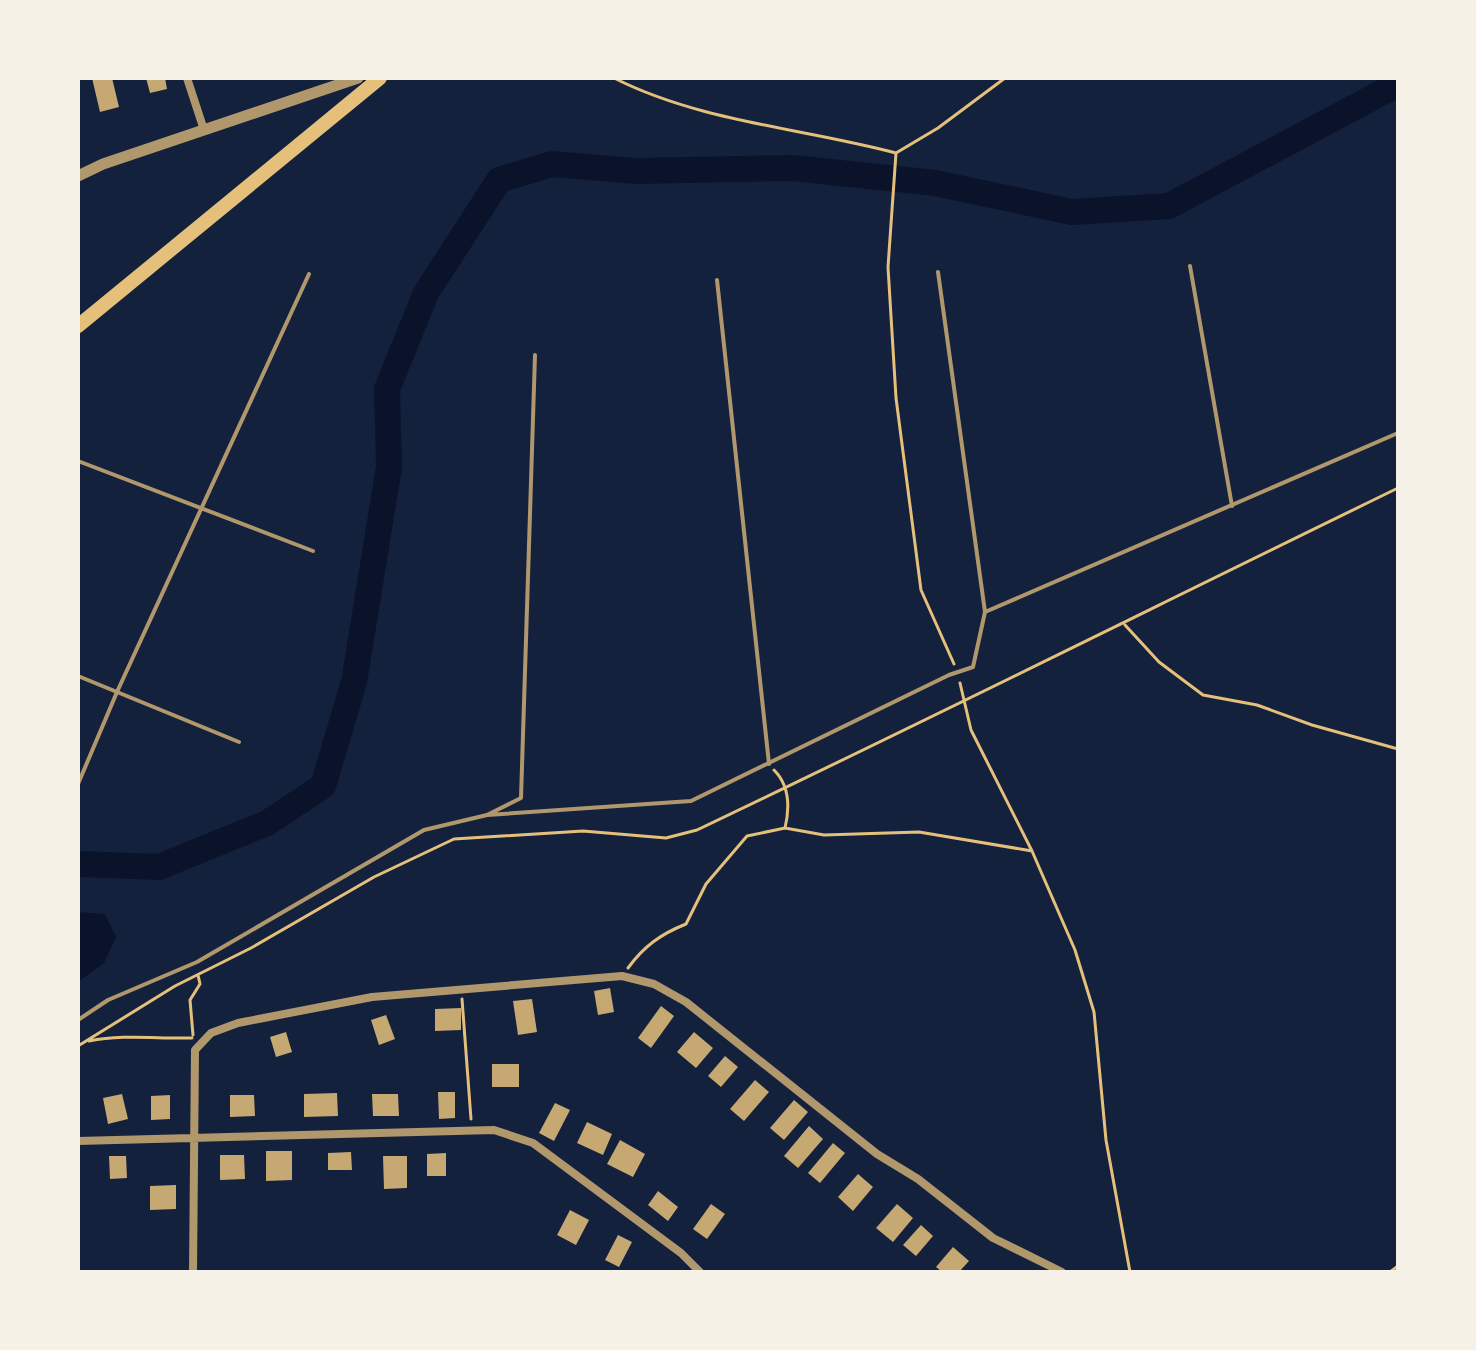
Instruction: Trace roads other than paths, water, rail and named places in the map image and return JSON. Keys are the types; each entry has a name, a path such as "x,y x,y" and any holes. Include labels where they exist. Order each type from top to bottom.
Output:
{"main road":[{"path":"78,326 380,78"}],"street":[{"path":"187,78 204,130"},
{"path":"78,176 358,78"},
{"path":"193,1272 195,1050 211,1033 238,1023 372,997 622,976 654,984 686,1002 877,1154 918,1179 993,1238 1062,1272"},
{"path":"78,1141 494,1130 533,1143 681,1253 700,1272"}],"lane":[{"path":"1190,266 1232,506"},
{"path":"78,1020 108,1000 197,962 424,830 487,815 691,801 949,675 973,667 985,612 938,272"},
{"path":"78,784 117,692 309,274"},
{"path":"717,280 769,764"},
{"path":"487,815 521,798 535,355"},
{"path":"985,612 1398,433"},
{"path":"78,461 313,551"},
{"path":"78,676 239,742"}],"water":[{"path":"78,912 105,914 116,937 104,963 78,982"}],"waterway":[{"path":"78,864 159,867 267,823 323,786 354,682 389,467 387,389 426,293 499,180 552,164 636,171 793,168 935,183 1072,212 1169,206 1398,84"}]}
